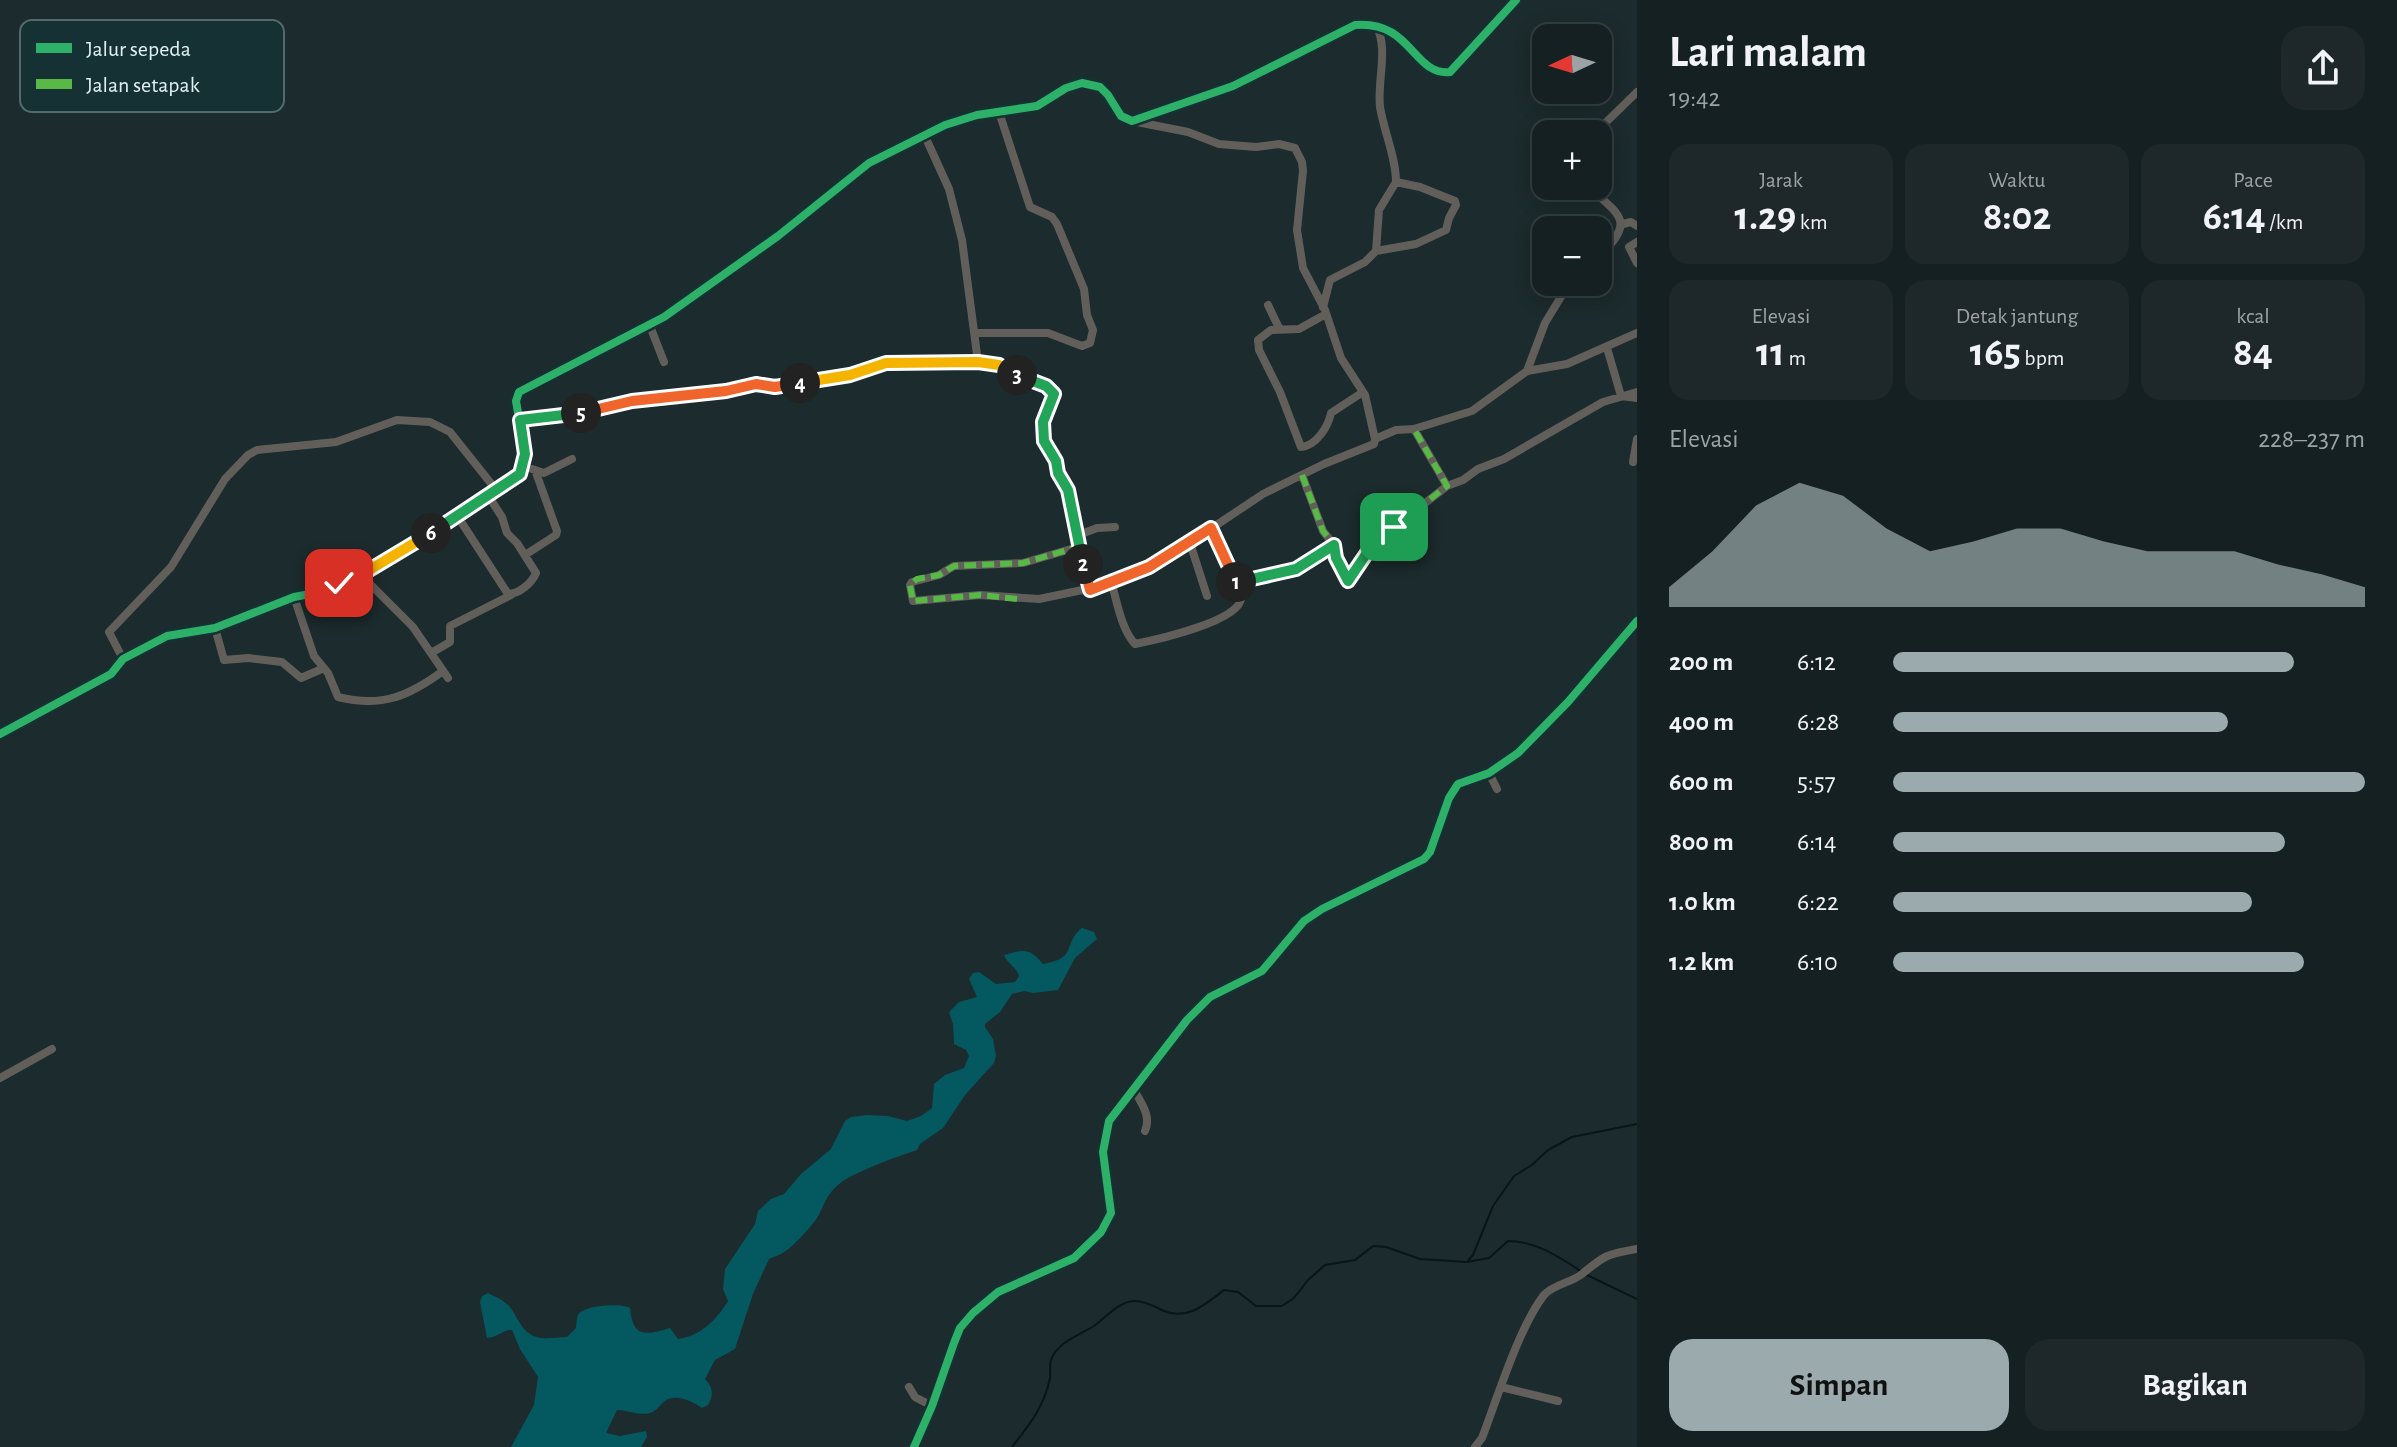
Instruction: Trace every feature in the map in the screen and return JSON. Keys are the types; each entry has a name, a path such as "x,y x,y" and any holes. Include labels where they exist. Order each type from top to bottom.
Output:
{"street":[{"path":"1132,121 1233,86 1355,25 1375,25 1388,29 1406,42 1429,68 1441,73 1450,72 1457,68 1516,0"},
{"path":"1375,25 1383,43 1379,75 1380,105 1396,182 1379,210 1376,251"},
{"path":"0,734 111,674 123,659 167,636 215,628 294,597 326,591 361,575 458,517 516,478 524,464 525,442 516,401 519,392 650,326 778,236 869,163 924,134 959,120 1037,106 1066,88 1082,83 1100,87 1121,116 1132,121 1188,132 1234,146 1279,144 1295,148 1303,171 1298,216 1300,254 1310,284 1325,310 1341,358 1363,392 1375,439 1374,444 1243,505 1190,543 1149,567 1090,590 1039,599 980,595 913,601 912,582 939,575 954,566 1023,563 1078,547"},
{"path":"1608,120 1637,92"},
{"path":"975,333 1048,333 1082,346 1090,343 1093,334 1084,289 1064,239 1052,217 1037,212 1029,205 999,112"},
{"path":"924,134 949,189 962,240 978,362"},
{"path":"1363,392 1331,413 1328,427 1310,445 1301,447 1280,392 1259,350 1258,340 1271,330 1299,329 1325,310 1330,280 1365,262 1376,251 1416,244 1446,230 1457,204 1420,187 1396,182"},
{"path":"1606,200 1621,216 1623,224 1612,246"},
{"path":"1623,224 1631,222 1637,226"},
{"path":"1637,242 1629,247 1637,263"},
{"path":"1527,371 1545,323 1561,296"},
{"path":"1268,305 1279,328"},
{"path":"650,326 664,362"},
{"path":"1375,439 1396,430 1414,429 1472,411 1527,371 1567,364 1637,333"},
{"path":"1607,348 1621,396"},
{"path":"520,420 584,413 632,401 730,391 756,384 775,387 850,375 880,363 978,362 999,365 1046,386 1054,394 1043,422 1044,441 1068,490 1078,547 1090,590"},
{"path":"1302,475 1323,531 1334,545 1339,565 1347,581 1350,581 1375,542 1447,486 1504,459 1603,402 1637,392"},
{"path":"1621,396 1637,398"},
{"path":"123,659 109,632 171,567 225,479 253,452 341,441 397,420 430,422 450,432 493,494 506,531 536,574 528,584 511,595 450,626 450,642 431,653"},
{"path":"1414,429 1447,486"},
{"path":"1633,462 1637,439"},
{"path":"524,464 544,473 572,459"},
{"path":"525,555 556,535 557,531 535,470"},
{"path":"458,517 491,570 511,595"},
{"path":"1076,536 1097,528 1115,527"},
{"path":"1111,581 1121,614 1135,644 1216,621 1240,604 1238,587 1211,528"},
{"path":"1190,543 1207,596"},
{"path":"1238,587 1252,579 1296,569 1334,545"},
{"path":"294,597 311,649 338,697 385,701 445,674 413,627 361,575"},
{"path":"914,1447 960,1328 973,1313 998,1292 1074,1258 1101,1232 1111,1213 1103,1152 1109,1121 1187,1020 1210,997 1262,971 1304,921 1370,883 1424,859 1430,852 1449,798 1458,784 1489,773 1518,753 1637,621"},
{"path":"215,628 224,660 279,661 301,678 324,668"},
{"path":"1489,773 1497,789"},
{"path":"0,1078 52,1049"},
{"path":"1133,1088 1148,1116 1145,1131"},
{"path":"1475,1447 1482,1438 1531,1316 1546,1294 1582,1274 1597,1259 1637,1249"},
{"path":"909,1387 915,1397 932,1406"},
{"path":"1501,1387 1558,1401"}],"shaded area":[{"path":"1082,928 1094,932 1097,939 1075,958 1058,990 1012,994 1000,1012 985,1024 993,1039 994,1063 965,1095 943,1128 920,1144 917,1150 844,1180 829,1194 815,1221 804,1234 785,1252 769,1259 753,1294 735,1349 715,1360 705,1379 712,1391 708,1405 702,1408 674,1398 650,1413 617,1410 606,1433 620,1436 646,1431 647,1437 641,1447 511,1447 534,1405 538,1377 512,1330 487,1338 480,1302 482,1296 488,1293 505,1302 529,1334 541,1338 567,1337 576,1328 582,1312 611,1305 630,1308 634,1324 641,1332 670,1328 678,1339 701,1330 728,1301 723,1289 725,1269 755,1224 758,1211 771,1199 784,1194 801,1174 831,1149 845,1121 867,1115 907,1121 921,1116 932,1108 934,1084 945,1075 964,1068 969,1056 966,1050 954,1044 949,1012 959,1002 977,997 969,979 973,973 979,972 996,984 1015,982 1018,973 1004,955 1026,951 1043,964 1054,961 1066,954"}],"waterway":[{"path":"1012,1447 1040,1407 1050,1378 1050,1362 1058,1348 1124,1304 1139,1301 1181,1314 1197,1309 1224,1290 1238,1292 1256,1306 1282,1306 1294,1298 1325,1265 1355,1260 1373,1246 1386,1247 1420,1259 1467,1262 1473,1255 1493,1206 1514,1176 1548,1150 1572,1137 1637,1124"},
{"path":"1467,1262 1489,1258 1508,1241 1547,1251 1582,1272"},
{"path":"1587,1275 1637,1299"}],"marked path":[{"path":"1302,475 1323,531 1334,545 1336,558 1348,581 1375,542 1447,486 1414,429"},
{"path":"1238,587 1252,579 1296,569 1334,545"},
{"path":"1017,599 980,595 913,601 910,585 917,579 939,575 954,566 1023,563 1078,547"}],"cycle path":[{"path":"0,734 111,674 123,659 167,636 215,628 294,597 326,591 361,575 458,517 516,478 522,470 525,454 516,401 519,392 664,317 778,236 869,163 945,125 977,115 1037,106 1066,88 1082,83 1100,87 1121,116 1132,121 1233,86 1355,25 1389,31 1428,66 1450,72 1516,0"},
{"path":"914,1447 960,1328 973,1313 998,1292 1074,1258 1101,1232 1111,1213 1103,1152 1109,1121 1187,1020 1210,997 1262,971 1304,921 1424,859 1430,852 1449,798 1458,784 1489,773 1518,753 1568,702 1637,621"}],"route":[{"path":"339,583 361,575 516,478 525,460 520,420 584,413 632,401 730,391 756,384 775,387 850,375 886,363 992,363 1046,386 1054,394 1043,422 1044,441 1068,490 1078,547 1090,590 1149,567 1211,528 1238,587 1252,579 1296,569 1334,545 1336,558 1350,581 1375,542 1394,527"}]}
